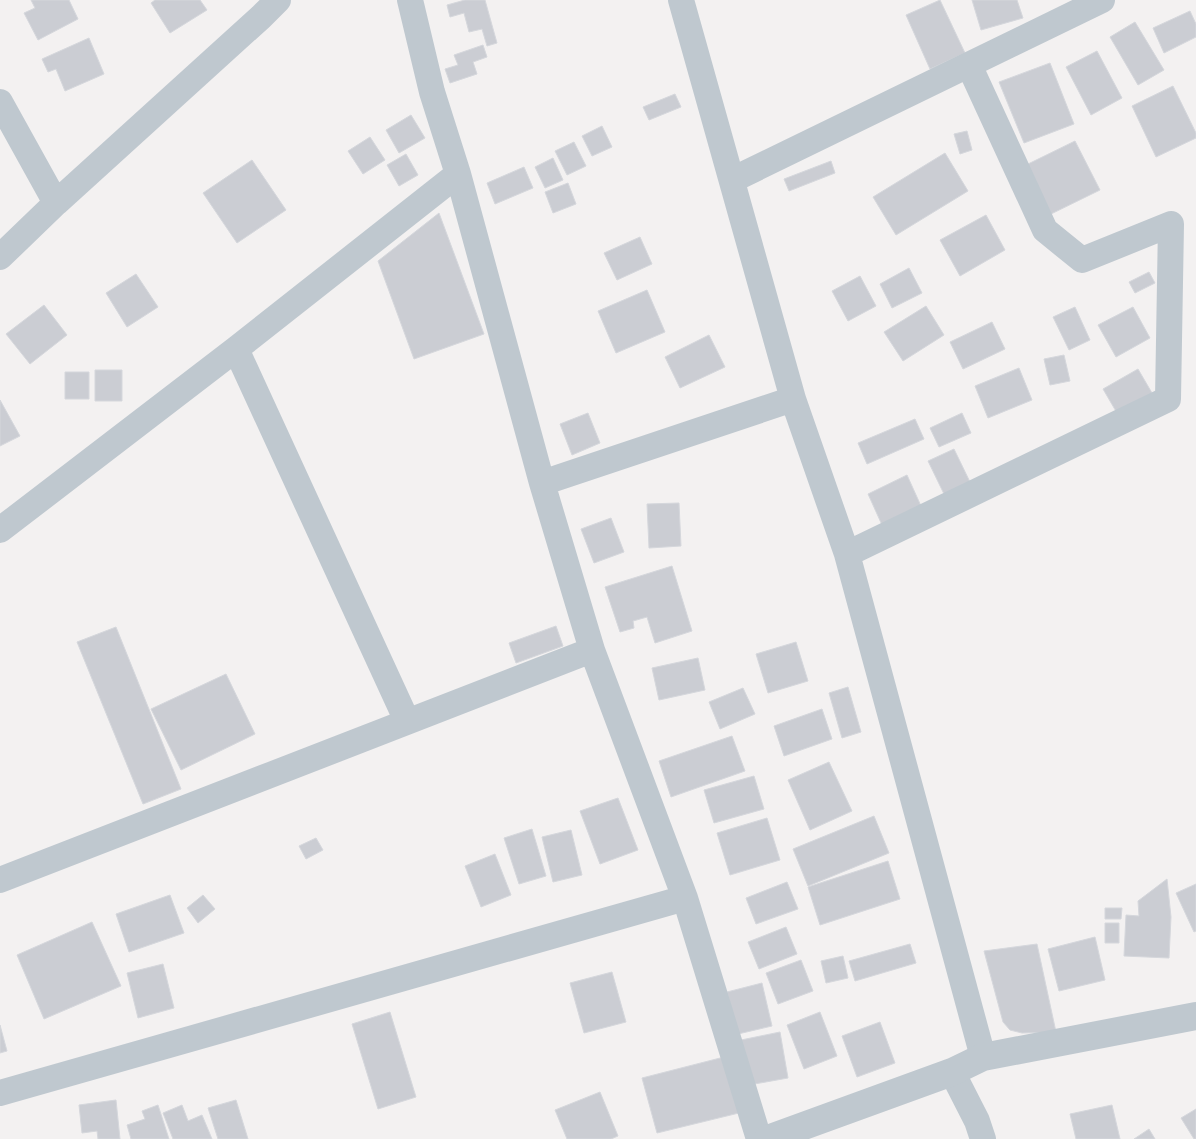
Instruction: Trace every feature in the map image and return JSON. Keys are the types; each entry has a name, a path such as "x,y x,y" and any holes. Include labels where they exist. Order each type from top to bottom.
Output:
{"street":[{"path":"410,0 432,92 458,174 542,483 592,650 685,898 759,1139"},
{"path":"681,0 793,399 846,554 983,1057"},
{"path":"732,180 1102,0"},
{"path":"0,257 263,6"},
{"path":"846,554 1168,399 1171,224 1082,260 1045,230 969,65"},
{"path":"0,102 56,203"},
{"path":"0,530 236,349 458,174"},
{"path":"236,349 408,721"},
{"path":"542,483 793,399"},
{"path":"0,880 592,650"},
{"path":"0,1093 685,898"},
{"path":"768,1139 952,1072 983,1057 1196,1016"},
{"path":"952,1072 977,1121 983,1139"}],"building":[{"path":"31,0 69,0 78,19 38,40 24,13 35,8"},
{"path":"155,0 200,0 207,10 170,33 151,3"},
{"path":"465,0 485,0 497,43 487,46 482,29 469,32 464,13 450,17 447,5"},
{"path":"940,0 965,53 930,69 906,15"},
{"path":"972,0 1017,0 1023,18 981,30"},
{"path":"1190,11 1196,24 1196,37 1164,53 1153,28"},
{"path":"1135,22 1164,70 1138,85 1110,37"},
{"path":"89,38 104,74 65,91 56,69 48,72 42,59"},
{"path":"483,45 487,57 473,62 477,74 450,83 445,69 458,65 454,55"},
{"path":"1097,51 1122,98 1091,115 1066,67"},
{"path":"1050,63 1074,124 1024,143 999,82"},
{"path":"1173,86 1196,133 1196,138 1156,157 1132,106"},
{"path":"675,94 681,107 649,120 643,107"},
{"path":"411,115 425,138 399,153 386,130"},
{"path":"602,126 612,147 592,156 582,136"},
{"path":"967,131 972,150 960,154 954,134"},
{"path":"370,137 385,160 363,174 348,151"},
{"path":"1075,141 1100,190 1051,214 1026,165"},
{"path":"574,142 586,166 567,175 555,151"},
{"path":"945,153 968,191 896,235 873,197"},
{"path":"406,154 418,175 399,186 387,165"},
{"path":"553,158 563,180 545,188 535,167"},
{"path":"252,160 286,210 237,243 203,193"},
{"path":"831,161 835,173 789,191 784,179"},
{"path":"524,167 533,188 495,204 487,183"},
{"path":"568,183 576,204 553,213 545,192"},
{"path":"439,213 484,334 414,359 378,261"},
{"path":"986,215 1005,250 960,276 940,240"},
{"path":"640,237 652,264 617,280 604,253"},
{"path":"909,268 922,293 892,308 880,284"},
{"path":"1149,272 1155,283 1135,293 1129,282"},
{"path":"136,274 158,307 127,327 106,293"},
{"path":"860,276 876,306 848,321 832,291"},
{"path":"647,290 665,332 616,353 598,311"},
{"path":"44,305 67,335 30,364 6,334"},
{"path":"926,306 944,335 903,361 884,332"},
{"path":"1075,307 1090,340 1069,350 1053,317"},
{"path":"1133,307 1150,338 1116,357 1098,325"},
{"path":"992,322 1005,349 963,369 950,342"},
{"path":"709,335 725,367 680,388 665,357"},
{"path":"1064,355 1070,381 1050,385 1044,359"},
{"path":"1019,368 1032,400 988,418 975,386"},
{"path":"1138,369 1152,393 1117,413 1103,389"},
{"path":"95,370 122,370 122,401 95,401"},
{"path":"65,372 89,372 89,399 65,399"},
{"path":"0,400 20,436 0,446"},
{"path":"588,413 600,443 572,455 560,424"},
{"path":"962,413 971,433 939,447 930,428"},
{"path":"915,419 924,439 867,464 858,443"},
{"path":"954,449 970,482 944,494 928,461"},
{"path":"907,475 921,506 882,525 868,494"},
{"path":"679,503 681,546 649,548 647,504"},
{"path":"611,518 624,552 594,563 581,529"},
{"path":"672,566 692,631 655,643 647,617 633,621 634,628 620,632 605,587"},
{"path":"556,626 563,646 516,663 509,643"},
{"path":"116,627 181,789 143,804 77,642"},
{"path":"796,642 808,681 768,693 756,654"},
{"path":"698,658 705,690 659,700 652,668"},
{"path":"226,674 255,734 181,770 151,709"},
{"path":"848,687 861,732 842,738 829,693"},
{"path":"743,688 755,714 720,729 709,702"},
{"path":"822,709 832,739 784,756 774,726"},
{"path":"732,736 745,771 671,797 659,761"},
{"path":"829,762 852,811 810,830 788,780"},
{"path":"754,776 764,809 714,823 704,790"},
{"path":"618,798 638,850 600,864 580,811"},
{"path":"874,816 889,853 808,886 793,849"},
{"path":"767,818 780,860 730,875 717,833"},
{"path":"532,829 546,876 519,884 504,838"},
{"path":"571,830 582,875 553,882 542,837"},
{"path":"316,838 323,850 306,859 299,846"},
{"path":"495,854 511,895 481,907 465,866"},
{"path":"888,861 900,899 820,925 808,887"},
{"path":"1167,879 1171,917 1169,958 1124,956 1126,915 1139,916 1138,901"},
{"path":"787,882 798,909 756,924 746,898"},
{"path":"1196,884 1196,931 1194,932 1176,893"},
{"path":"170,895 184,933 129,952 116,914"},
{"path":"203,895 215,909 198,923 187,908"},
{"path":"1105,908 1122,908 1121,919 1105,919"},
{"path":"92,922 121,986 44,1019 17,955"},
{"path":"1105,923 1119,923 1119,943 1105,943"},
{"path":"786,927 797,954 759,969 748,942"},
{"path":"1095,937 1105,980 1059,991 1048,949"},
{"path":"910,944 916,963 855,981 849,961"},
{"path":"1037,944 1056,1032 1022,1033 1010,1030 1003,1022 984,951"},
{"path":"843,956 848,978 826,983 821,961"},
{"path":"801,960 813,991 778,1004 766,973"},
{"path":"163,964 174,1008 138,1018 127,973"},
{"path":"612,972 626,1022 584,1033 570,983"},
{"path":"762,983 772,1026 738,1034 727,992"},
{"path":"390,1012 416,1097 378,1109 352,1024"},
{"path":"820,1012 837,1056 804,1069 787,1025"},
{"path":"880,1022 895,1063 857,1077 842,1036"},
{"path":"0,1025 7,1051 0,1053"},
{"path":"780,1032 788,1078 749,1085 741,1040"},
{"path":"728,1056 743,1112 657,1133 642,1078"},
{"path":"600,1092 618,1136 611,1139 567,1139 555,1110"},
{"path":"116,1100 120,1139 98,1139 97,1131 82,1133 79,1105"},
{"path":"236,1100 248,1139 218,1139 208,1108"},
{"path":"158,1105 169,1139 131,1139 127,1125 145,1119 142,1111"},
{"path":"182,1105 188,1121 202,1115 212,1139 173,1139 163,1113"},
{"path":"1112,1105 1120,1139 1076,1139 1070,1114"},
{"path":"1196,1109 1196,1139 1194,1139 1181,1118"},
{"path":"1149,1129 1155,1139 1134,1139"}]}
